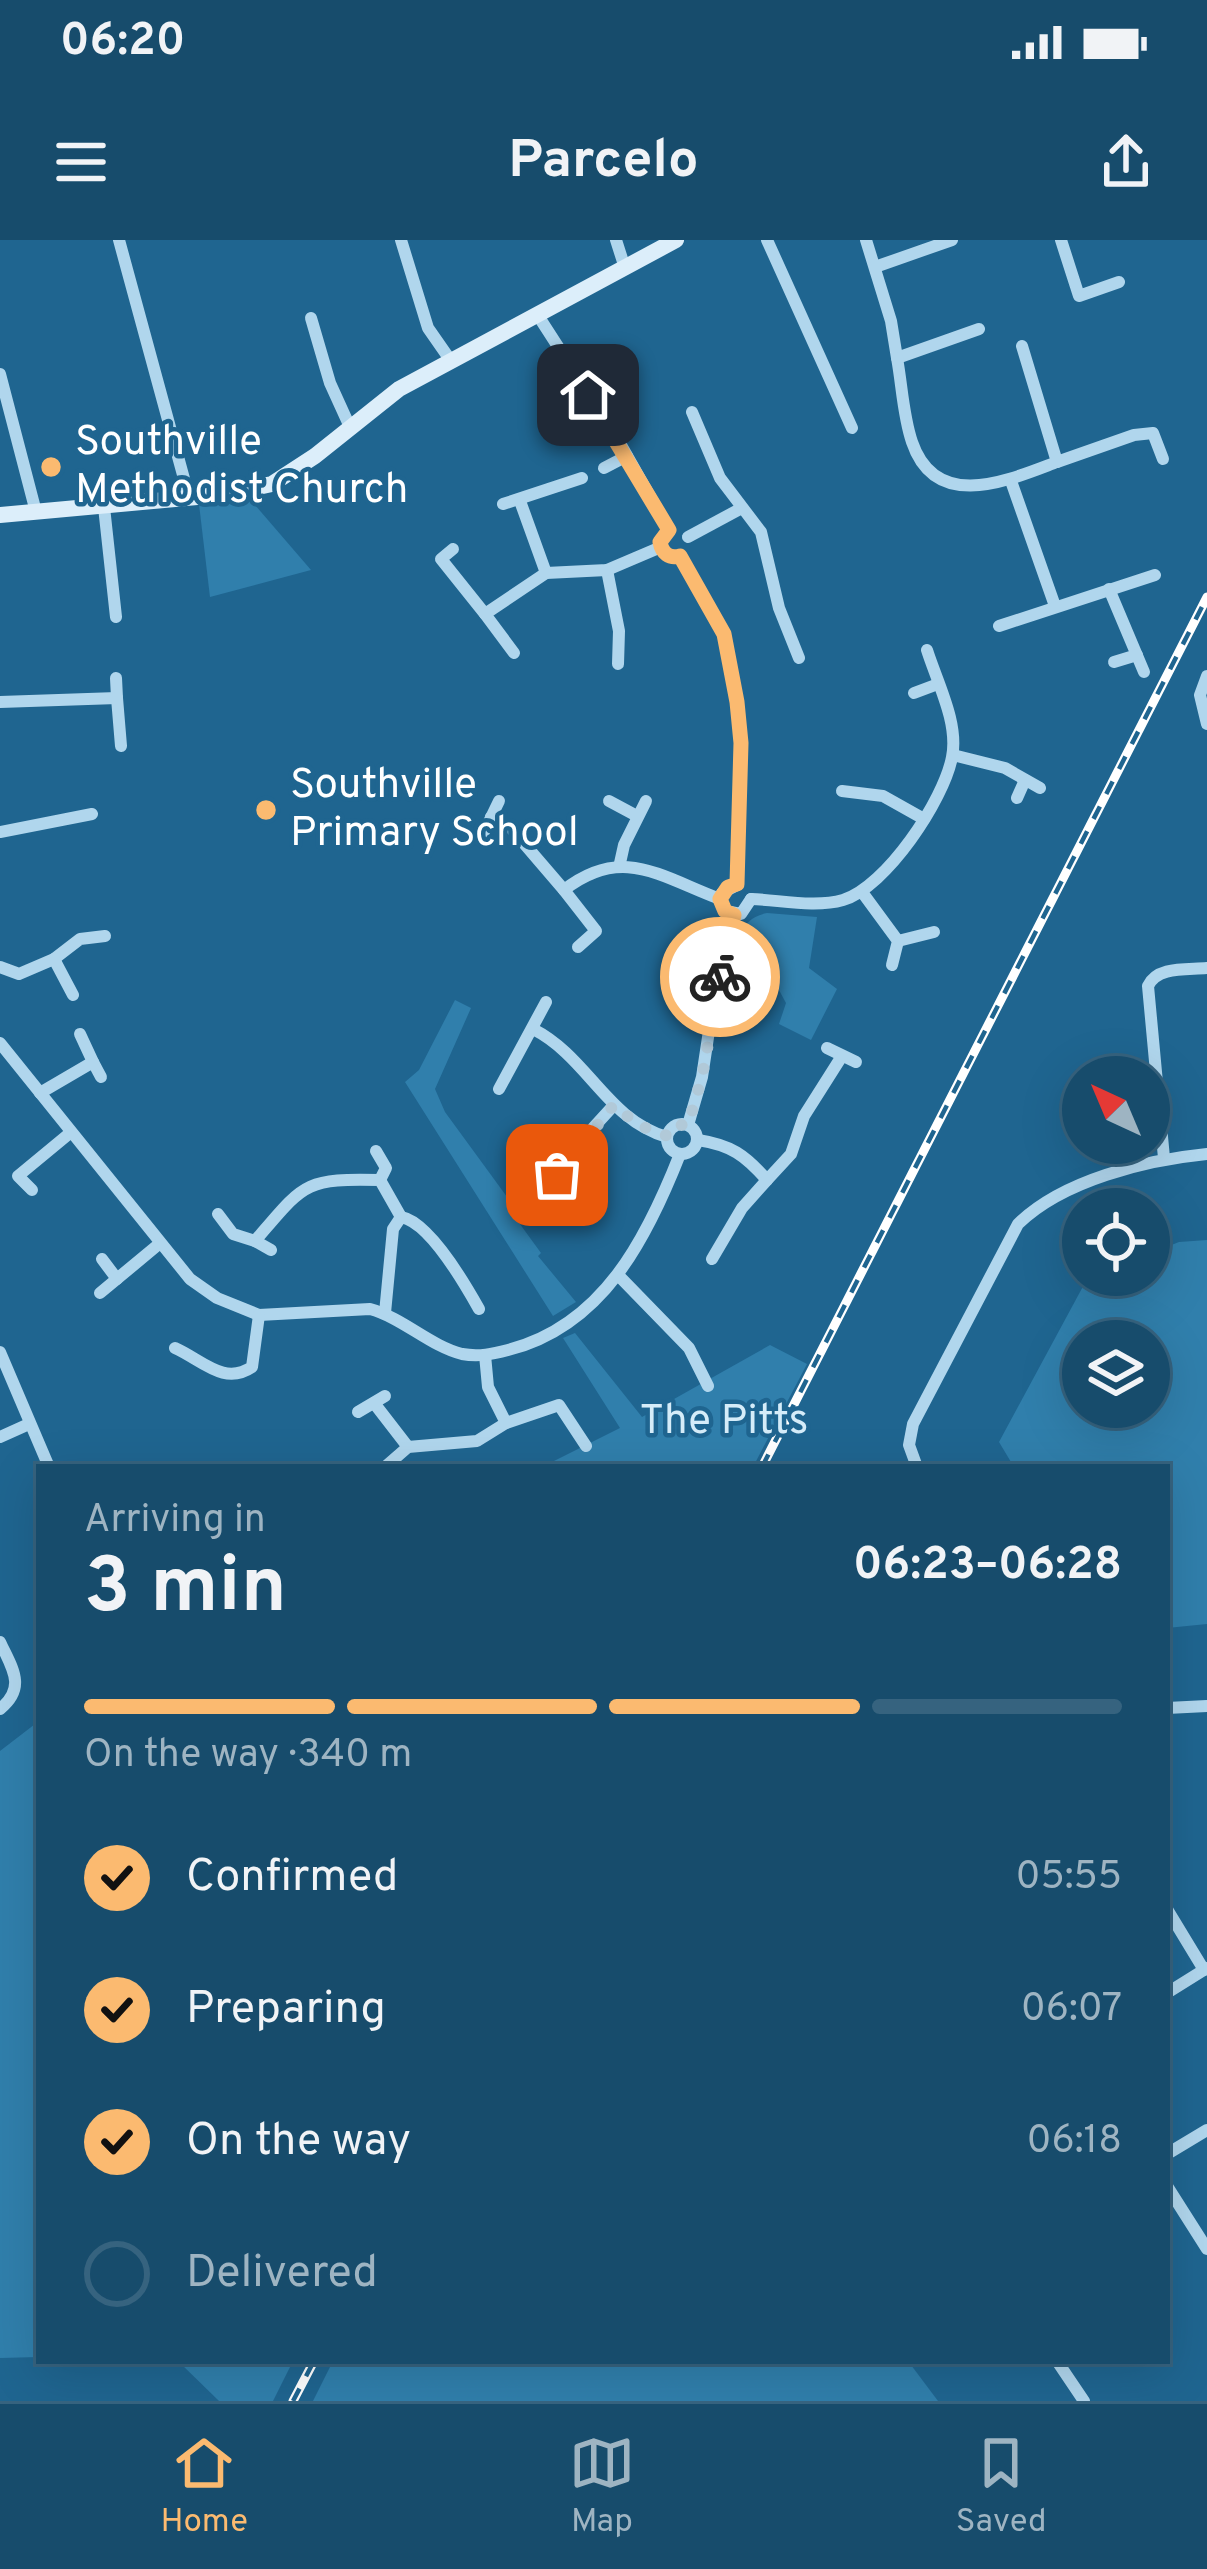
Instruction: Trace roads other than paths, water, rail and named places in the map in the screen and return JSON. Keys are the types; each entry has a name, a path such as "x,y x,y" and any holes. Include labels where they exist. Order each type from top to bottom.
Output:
{"main road":[{"path":"0,515 255,490 272,484 385,398 676,240"}],"street":[{"path":"118,240 189,497"},
{"path":"401,240 428,328 451,362"},
{"path":"616,240 624,265"},
{"path":"767,240 852,428"},
{"path":"866,240 897,358 911,441 940,478 977,488 1012,481 1134,435 1153,433 1163,459"},
{"path":"875,267 952,240"},
{"path":"1061,240 1079,296 1119,282"},
{"path":"537,314 669,530"},
{"path":"311,317 330,383 350,427"},
{"path":"897,358 979,329"},
{"path":"1022,346 1057,462"},
{"path":"0,374 36,512"},
{"path":"692,412 720,478 761,532 779,608 799,658"},
{"path":"604,468 627,456"},
{"path":"503,504 582,478"},
{"path":"1012,481 1055,606"},
{"path":"520,501 546,573"},
{"path":"104,507 116,617"},
{"path":"688,537 740,508"},
{"path":"669,530 680,530 688,537 688,549 680,556 670,557 661,547 662,536 669,530"},
{"path":"485,614 546,573 607,570 661,547"},
{"path":"453,549 441,559 514,653"},
{"path":"680,556 724,634 737,702 741,743 737,884"},
{"path":"607,570 619,631 617,664"},
{"path":"1000,626 1155,575"},
{"path":"1109,590 1144,672"},
{"path":"751,899 825,903 862,892 877,880 924,819 952,755 950,721 927,650"},
{"path":"1114,662 1137,655"},
{"path":"1207,676 1200,695 1207,724"},
{"path":"116,679 121,746"},
{"path":"914,693 938,684"},
{"path":"0,702 117,698"},
{"path":"952,755 1005,768 1040,788"},
{"path":"857,772 849,792 883,796 924,819"},
{"path":"1017,798 1025,780"},
{"path":"484,832 499,801"},
{"path":"609,801 637,816"},
{"path":"620,863 646,801"},
{"path":"0,832 92,814"},
{"path":"491,817 509,826 598,934 578,947"},
{"path":"564,890 586,873 620,863 720,899 725,911 734,915 746,911 751,899 737,884 728,887 720,899"},
{"path":"862,892 898,941"},
{"path":"734,915 688,1125 698,1140 743,1153 767,1180"},
{"path":"898,941 934,932"},
{"path":"0,968 20,974 54,959 80,939 105,936"},
{"path":"892,965 898,941"},
{"path":"54,959 73,994"},
{"path":"1155,1056 1148,986 1152,977 1207,968"},
{"path":"499,1090 546,1002"},
{"path":"533,1029 571,1053 614,1105 638,1125 668,1136"},
{"path":"80,1034 101,1077"},
{"path":"0,1043 159,1244 190,1279 217,1298 259,1315 370,1309 456,1352 485,1355 545,1337 604,1294 640,1242 680,1154"},
{"path":"712,1259 731,1243 742,1208 791,1154 804,1115 849,1059 827,1048"},
{"path":"40,1094 92,1062"},
{"path":"536,1192 580,1154 593,1128 614,1105"},
{"path":"688,1125 676,1125 668,1136 670,1148 680,1154 692,1151 698,1140"},
{"path":"32,1190 18,1176 70,1133"},
{"path":"376,1151 386,1168 380,1180"},
{"path":"1170,1157 1207,1154"},
{"path":"916,1464 909,1445 913,1424 1018,1224 1033,1210 1110,1174 1144,1164"},
{"path":"380,1180 401,1217"},
{"path":"254,1241 307,1184 380,1180"},
{"path":"218,1214 232,1234 271,1250"},
{"path":"401,1217 426,1230 448,1265 459,1273 479,1310"},
{"path":"385,1313 393,1229 401,1217"},
{"path":"100,1293 159,1244"},
{"path":"102,1259 117,1279"},
{"path":"618,1275 689,1348 708,1386"},
{"path":"175,1348 222,1375 238,1376 252,1367 259,1315"},
{"path":"0,1352 49,1464"},
{"path":"485,1355 488,1387 506,1423"},
{"path":"388,1464 408,1447 477,1441 556,1399 586,1446"},
{"path":"358,1412 380,1400 408,1447"},
{"path":"0,1437 29,1424"},
{"path":"0,1642 18,1680 16,1691 0,1709"},
{"path":"1170,1708 1207,1706"},
{"path":"1170,1914 1206,1969 1170,1991"},
{"path":"1170,2152 1207,2130"},
{"path":"1170,2191 1207,2249"},
{"path":"1059,2364 1084,2401"}],"railway":[{"path":"764,1464 1207,597"},
{"path":"293,2401 312,2364"}],"place":[{"name":"Southville Methodist Church","path":"51,467"},
{"name":"Southville Primary School","path":"266,810"}],"park label":[{"name":"The Pitts","path":"724,1422"}]}
